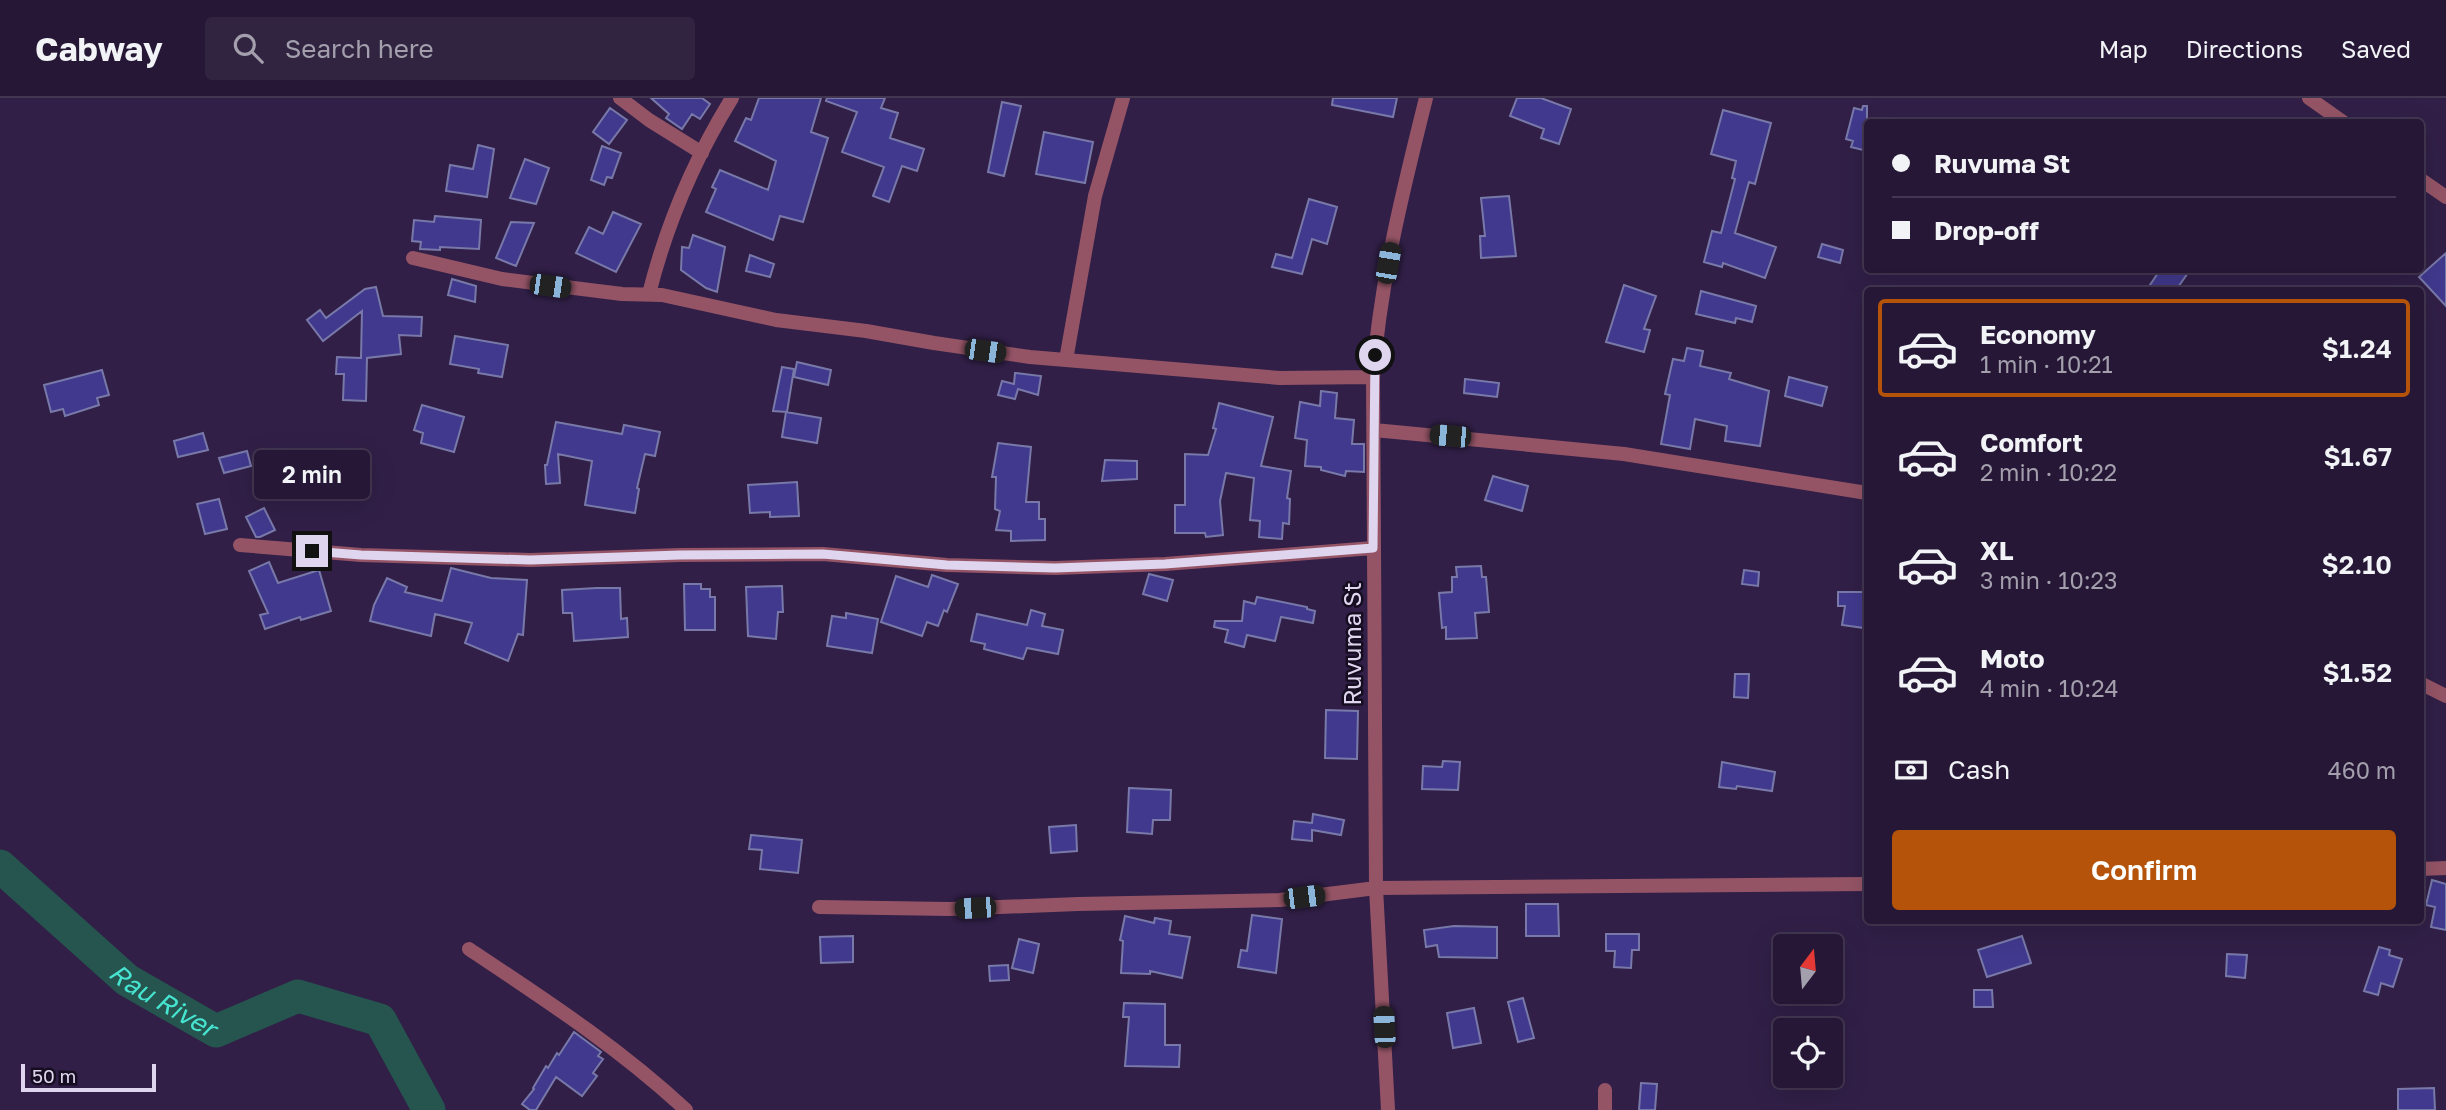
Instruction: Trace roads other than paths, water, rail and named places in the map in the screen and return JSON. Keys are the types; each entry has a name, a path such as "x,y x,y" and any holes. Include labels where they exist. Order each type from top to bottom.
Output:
{"street":[{"path":"620,98 677,139 702,153"},
{"path":"649,294 674,218 702,153 732,98"},
{"path":"1066,360 1095,196 1123,98"},
{"name":"Ruvuma St","path":"1388,1110 1376,888 1373,377 1376,333 1396,216 1426,98"},
{"path":"2309,98 2339,119"},
{"path":"2424,182 2446,197"},
{"path":"413,258 502,279 622,294 649,294 776,320 866,331 996,353 1280,378 1373,377"},
{"path":"1374,430 1624,454 1864,493"},
{"path":"240,545 361,555 530,560 823,554 947,565 1055,568 1165,564 1373,548"},
{"path":"2424,684 2446,696"},
{"path":"2424,869 2446,868"},
{"path":"819,907 949,909 1280,900 1376,888 1864,884"},
{"path":"469,949 602,1038 649,1075 686,1110"},
{"path":"1605,1090 1605,1110"}],"waterway":[{"name":"Rau River","path":"0,866 127,980 216,1031 298,996 380,1020 429,1110"}]}
